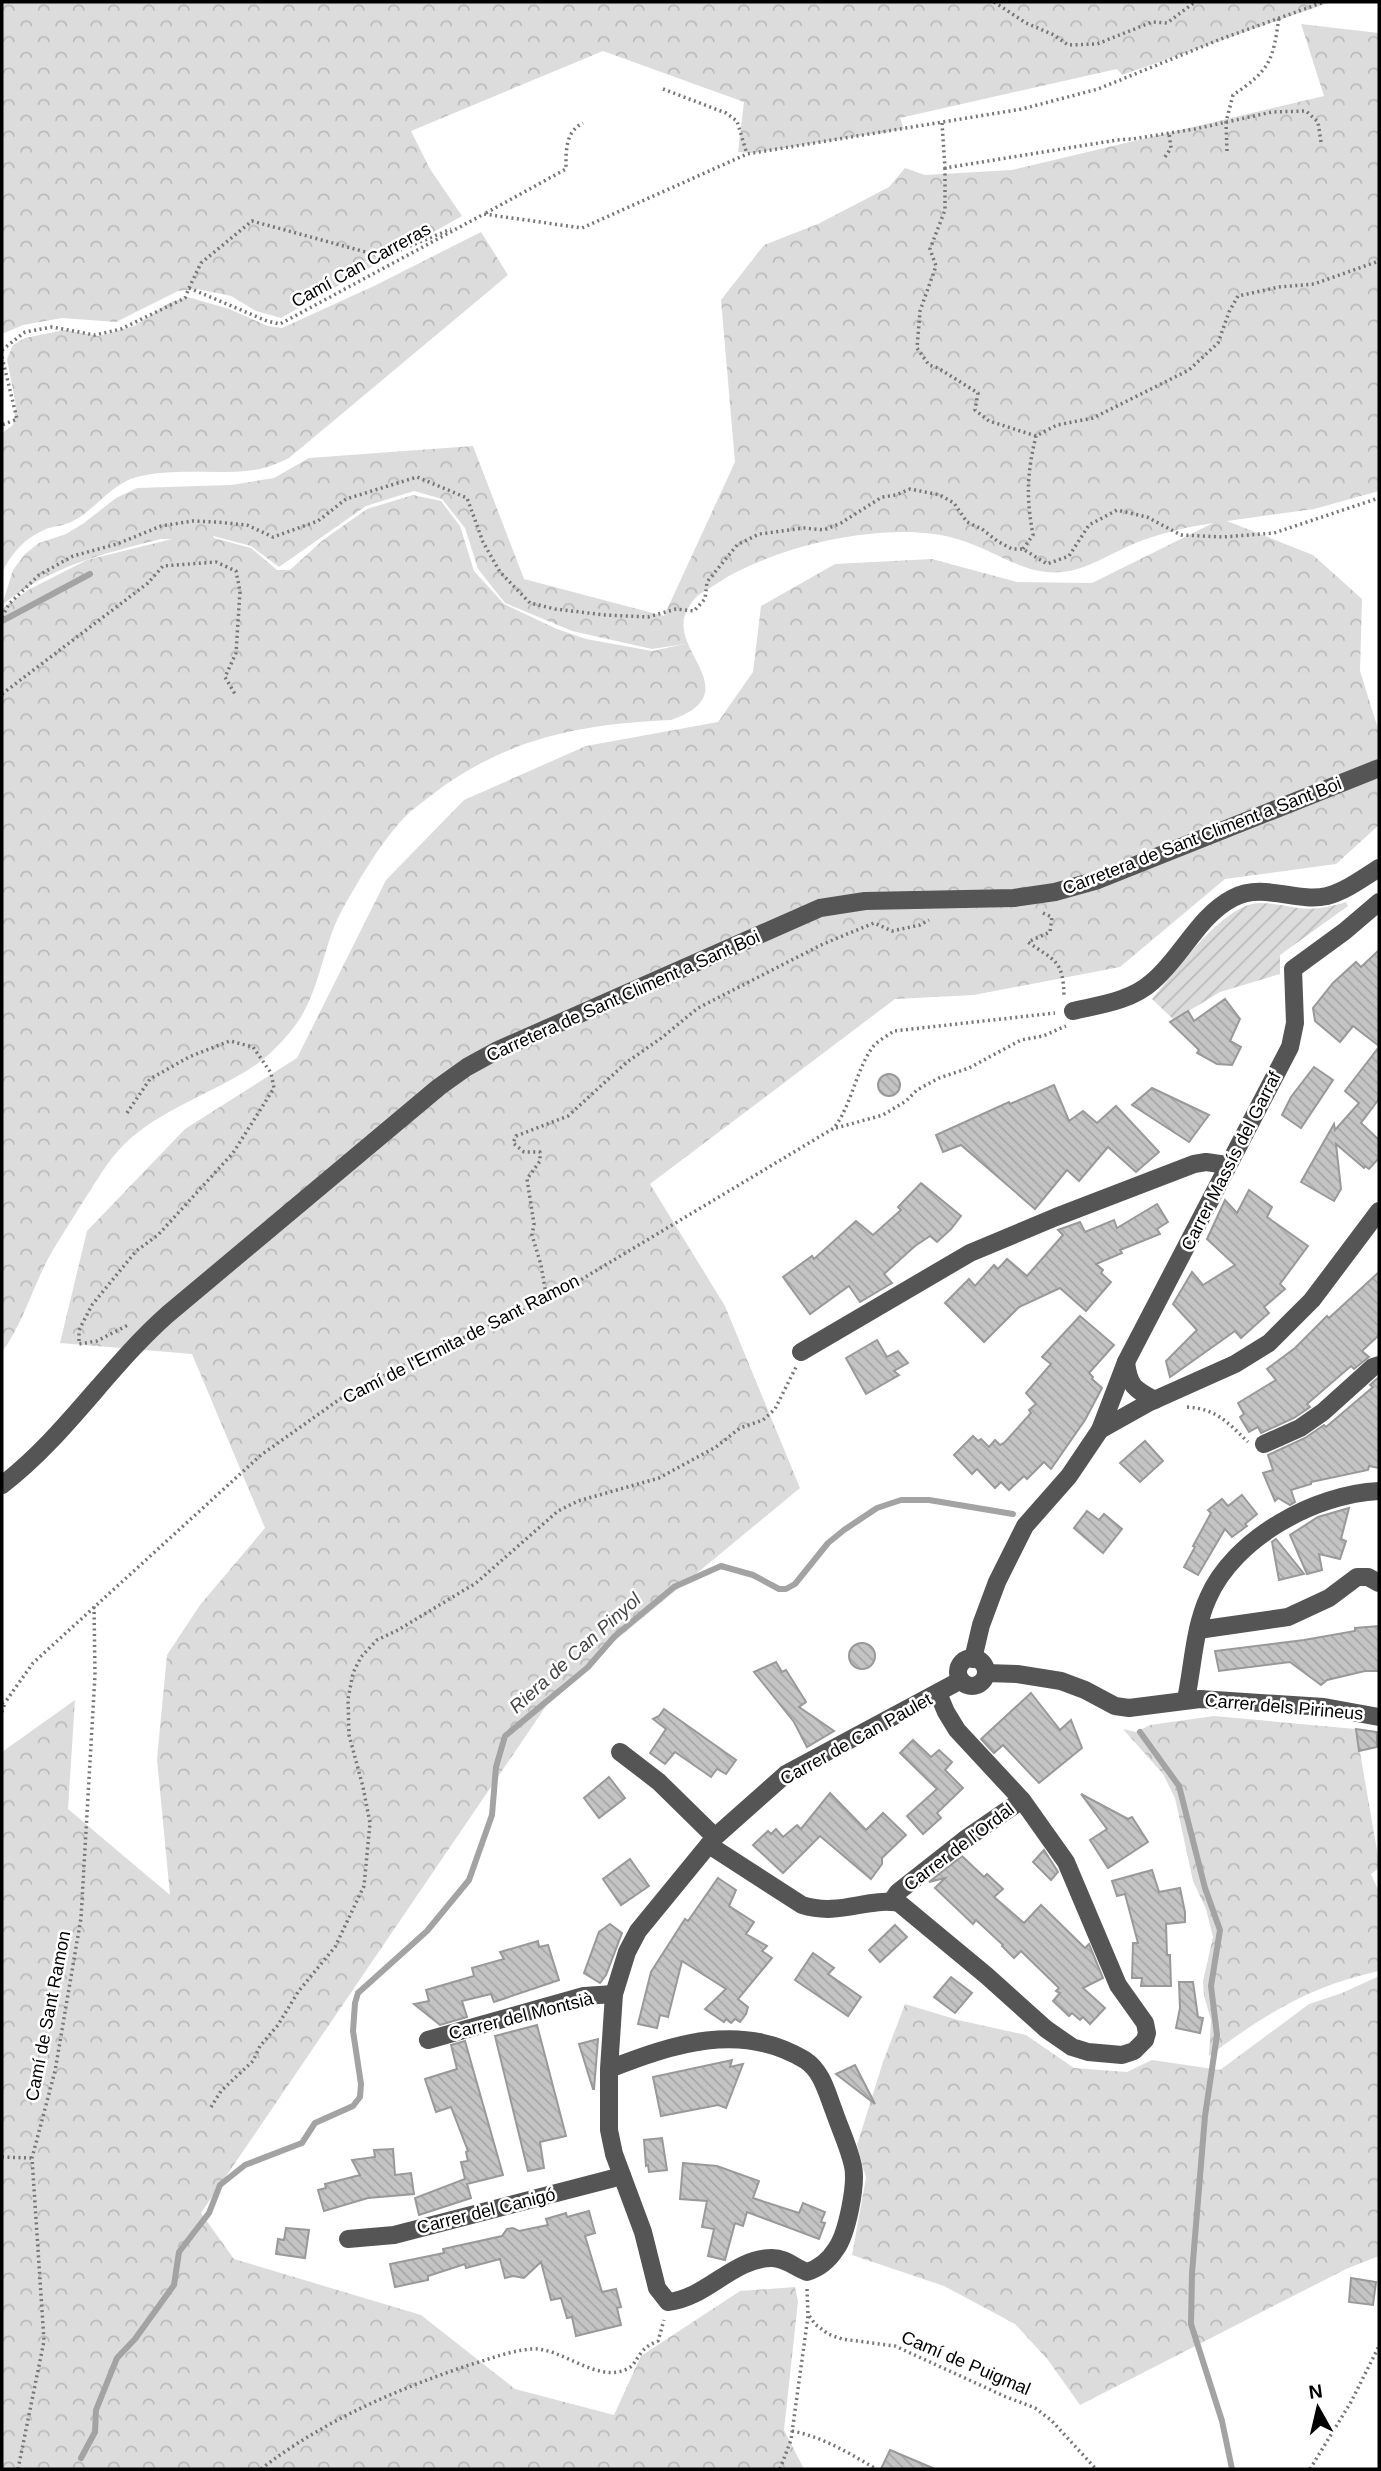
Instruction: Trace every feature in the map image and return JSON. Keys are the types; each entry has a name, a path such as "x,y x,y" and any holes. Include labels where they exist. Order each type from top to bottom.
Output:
{"street":[{"name":"Carretera de Sant Climent a Sant Boi","path":"2,1485 31,1463 139,1340 167,1314 439,1087 498,1050 820,908 865,901 1002,899 1055,892 1098,880 1379,768"},
{"path":"1069,1008 1115,1006 1153,982 1209,915 1234,897 1261,891 1307,898 1328,895 1379,868"},
{"path":"1359,880 1376,905"},
{"name":"Carrer Massís del Garraf","path":"1100,1430 1126,1362 1294,1037 1296,1023 1293,969 1376,905"},
{"path":"801,1352 970,1253 1194,1164 1206,1162 1227,1165"},
{"path":"973,1659 977,1635 997,1582 1025,1526 1069,1476 1100,1430 1155,1400 1235,1364 1269,1343 1312,1300 1379,1210"},
{"path":"1126,1362 1128,1377 1133,1387 1155,1400"},
{"path":"1264,1444 1300,1428 1323,1412 1373,1367 1379,1365"},
{"path":"1186,1699 1198,1630 1208,1598 1222,1574 1235,1559 1296,1513 1318,1503 1379,1491"},
{"path":"1198,1630 1288,1617 1329,1598 1357,1577 1368,1577 1379,1583"},
{"path":"973,1659 984,1665 986,1673 982,1682 975,1686 961,1680 959,1674 961,1664 973,1659"},
{"name":"Carrer dels Pirineus","path":"986,1673 1017,1674 1061,1681 1115,1706 1129,1708 1186,1699 1324,1707 1379,1717"},
{"name":"Carrer de Can Paulet","path":"668,2302 657,2288 643,2232 622,2176 609,2130 609,2068 614,1994 627,1952 638,1931 712,1841 786,1774 961,1680"},
{"path":"891,1902 905,1906 1056,2038 1072,2047 1106,2054 1126,2054 1140,2046 1147,2033 1145,2023 1118,1985 1066,1862 1022,1800 957,1730 938,1693"},
{"name":"Carrer de l'Ordal","path":"620,1752 659,1782 712,1841 802,1905 813,1909 847,1909 891,1902 898,1892 964,1840 1022,1800"},
{"name":"Carrer del Montsià","path":"428,2040 584,1996 614,1994"},
{"path":"609,2068 673,2046 716,2039 767,2045 794,2055 813,2066 823,2083 854,2168 841,2241 826,2262 807,2272 774,2258 761,2260 729,2274 695,2295 668,2302"},
{"name":"Carrer del Canigó","path":"348,2239 394,2235 622,2176"}],"path":[{"path":"995,2 1026,23 1054,35 1068,46 1097,44 1152,22 1167,23 1195,2"},
{"path":"484,214 582,228 747,154 1023,109 1098,89 1279,17 1324,2"},
{"path":"1227,151 1226,122 1233,95 1256,79 1274,53 1279,17"},
{"path":"663,89 726,113 737,121 747,154"},
{"path":"945,168 1169,133 1272,112 1306,111 1318,122 1321,142"},
{"path":"942,122 945,210 930,249 936,266 920,311 917,348 929,365 978,393 975,410 989,421 1035,436 1057,425 1093,418 1189,370 1218,343 1238,296 1279,287 1314,285 1379,261"},
{"name":"Camí Can Carreras","path":"189,288 280,324 566,169 566,144 575,127 583,123"},
{"path":"1165,157 1171,148 1169,133"},
{"name":"Camí Can Carreras","path":"2,350 25,332 52,327 95,335 121,329 185,298 201,263 252,221 384,257 466,223"},
{"path":"2,357 17,419 2,425"},
{"path":"1023,549 1033,535 1027,496 1035,436"},
{"path":"2,617 9,604 39,575 73,556 117,544 161,526 193,521 247,525 273,537 318,522 346,499 417,477 467,498 483,542 500,572 530,603 585,613 648,617 676,609 694,611 705,599 707,582 737,545 759,534 804,528 824,530 841,523 882,497 910,489 940,495 954,503 967,522 982,529 997,541 1012,548 1023,549 1047,564 1069,556 1089,525 1116,510 1147,517 1181,535 1223,537 1274,533 1379,498"},
{"path":"2,694 148,583 163,566 216,562 236,571 240,591 236,653 225,677 235,694"},
{"path":"834,1128 843,1116 873,1046 894,1031 1069,1008 1061,969 1053,958 1028,942 1049,932 1052,918 1038,910"},
{"path":"547,1300 532,1235 534,1224 527,1179 540,1161 540,1152 524,1152 513,1143 516,1136 568,1116 627,1062 698,1008 823,944 874,923 892,931 920,925 932,918"},
{"name":"Camí de l'Ermita de Sant Ramon","path":"2,1712 4,1702 33,1663 94,1606 261,1455 340,1399 411,1362 547,1300 834,1128 883,1115 906,1101 917,1090 939,1078 969,1068 1021,1040 1043,1036 1068,1026 1074,1020 1069,1008"},
{"path":"127,1113 150,1079 189,1057 230,1041 253,1047 271,1073 274,1088 233,1153 158,1235 136,1251 112,1280 92,1305 79,1330 79,1344 97,1341 132,1323"},
{"path":"211,2107 221,2091 253,2062 260,2046 278,2025 298,1992 335,1947 364,1886 368,1870 370,1824 349,1735 348,1699 353,1673 360,1657 377,1640 477,1583 558,1511 578,1501 659,1478 716,1447 740,1428 762,1420 775,1409 801,1352"},
{"path":"1184,1406 1217,1413 1254,1448 1264,1444"},
{"name":"Camí de Sant Ramon","path":"18,2469 44,2341 32,2158 55,2071 81,1918 95,1675 94,1606"},
{"path":"2,2157 32,2158"},
{"path":"780,2469 791,2440 808,2314 807,2272"},
{"path":"261,2469 332,2422 416,2382 499,2354 534,2348 553,2352 589,2369 625,2371 634,2365 646,2347 658,2341 668,2302"},
{"name":"Camí de Puigmal","path":"808,2314 815,2324 828,2334 842,2339 895,2346 1035,2408 1051,2420 1097,2469"},
{"path":"1310,2469 1351,2402 1379,2346"},
{"path":"792,2431 811,2435 876,2469"}],"green space":[{"path":"2,2 1331,2 1122,75 1117,69 900,118 904,129 753,153 738,152 744,102 603,51 411,131 430,169 462,216 281,318 256,311 231,296 197,289 178,291 116,322 62,318 23,325 2,334"},
{"path":"1301,24 1379,33 1379,491 1314,509 1227,521 1313,555 1362,599 1360,671 1379,732 1379,825 1336,864 1225,879 1120,967 974,995 895,999 650,1184 725,1306 800,1488 559,1687 201,2213 234,2259 421,2315 515,2389 614,2415 641,2356 740,2291 795,2287 798,2301 784,2430 804,2469 2,2469 2,1752 75,1700 68,1809 170,1895 157,1759 167,1655 200,1605 265,1528 192,1354 60,1343 87,1231 185,1129 297,1058 386,880 464,800 586,746 718,722 753,672 761,606 835,564 932,559 1017,582 1092,583 1213,523 1151,537 1089,565 1062,572 1035,570 970,543 933,534 878,533 849,537 821,542 768,558 734,573 695,598 684,622 686,638 705,682 704,696 694,708 671,720 575,730 517,747 460,775 411,811 381,847 342,910 310,1000 294,1027 277,1047 250,1069 177,1107 131,1138 118,1151 52,1252 20,1321 2,1352 2,609 28,590 87,560 172,539 161,539 118,550 98,556 78,563 39,580 2,605 13,570 25,554 39,543 66,534 116,498 137,488 231,485 274,478 309,458 473,446 524,579 664,616 735,462 721,300 764,245 818,224 889,187 905,168 925,175 1012,170 1324,96","holes":["414,491 442,499 465,528 478,569 505,603 572,631 652,649 685,644 652,651 586,639 557,629 504,604 474,571 460,526 441,501 413,495 367,509 323,540 290,570 277,570 251,548 213,536 251,546 279,567 366,506"]},
{"path":"481,232 508,275 289,458 260,469 152,474 127,480 80,517 46,529 25,542 14,553 2,573 2,433 13,425 16,406 7,359 13,345 25,338 64,330 99,336 134,326 171,302 188,297 229,309 268,326 282,328 374,286"},
{"path":"1346,902 1348,906 1280,955 1280,974 1220,992 1174,1020 1152,999 1216,926 1246,906 1265,903 1310,909"},
{"path":"1214,1716 1356,1729 1379,1862 1379,1868 1371,1874 1379,1892 1379,1971 1331,1985 1289,2003 1209,2056 1211,2020 1203,1981 1213,1937 1206,1909 1193,1881 1175,1798 1163,1774 1123,1729 1136,1732 1150,1725"},
{"path":"1379,1976 1379,2256 1346,2269 1080,2405 1048,2360 1015,2324 944,2286 852,2255 866,2178 857,2145 883,2062 905,2004 958,2020 1026,2035 1074,2068 1127,2072 1152,2060 1220,2070 1309,2004"}],"building":[{"path":"1379,950 1379,1046 1353,1026 1340,1042 1315,1021 1313,1008 1333,983 1356,962 1361,967"},
{"path":"1225,999 1240,1019 1230,1041 1241,1047 1232,1065 1217,1064 1197,1053 1199,1050 1170,1022 1188,1011 1194,1021"},
{"path":"1379,1047 1379,1099 1361,1123 1379,1140 1379,1158 1369,1169 1365,1166 1364,1168 1336,1144 1341,1189 1334,1201 1301,1182 1334,1124 1335,1130 1359,1103 1345,1091"},
{"path":"1314,1067 1333,1080 1301,1128 1282,1115 1291,1097"},
{"path":"885,1074 893,1074 900,1081 900,1089 893,1096 885,1096 878,1089 878,1081"},
{"path":"1054,1085 1069,1121 1083,1111 1097,1123 1116,1106 1159,1152 1136,1172 1108,1147 1079,1181 1067,1170 1035,1209 961,1145 943,1152 936,1135"},
{"path":"1152,1088 1209,1115 1189,1142 1132,1105"},
{"path":"921,1183 961,1216 951,1229 937,1242 930,1236 915,1246 884,1274 892,1283 860,1302 849,1286 810,1314 783,1277 812,1256 814,1259 856,1221 873,1235 901,1210 898,1207"},
{"path":"1249,1190 1272,1207 1267,1217 1308,1246 1280,1284 1285,1289 1264,1307 1269,1313 1241,1338 1235,1331 1170,1377 1166,1361 1197,1330 1173,1304 1192,1272 1203,1285 1235,1265 1207,1239 1225,1200 1237,1213"},
{"path":"1157,1204 1168,1222 1157,1229 1160,1234 1120,1250 1122,1253 1096,1264 1111,1282 1086,1311 1060,1288 1019,1307 984,1342 945,1303 969,1279 975,1286 994,1265 998,1269 1007,1259 1027,1276 1063,1235 1058,1230 1080,1222 1085,1232 1114,1220 1117,1228"},
{"path":"1379,1272 1379,1335 1362,1351 1369,1357 1354,1369 1351,1366 1307,1404 1310,1407 1294,1418 1261,1433 1258,1427 1249,1432 1240,1417 1244,1414 1238,1403 1276,1380 1267,1369 1295,1348 1327,1316 1329,1318"},
{"path":"1080,1316 1114,1345 1089,1373 1102,1388 1085,1420 1051,1469 1044,1462 1027,1479 1024,1476 1009,1490 1001,1482 995,1488 977,1469 972,1474 954,1455 973,1436 989,1447 995,1440 1000,1445 1005,1442 1036,1404 1026,1393 1051,1364 1042,1357"},
{"path":"877,1340 887,1357 898,1351 908,1363 894,1371 899,1375 866,1394 846,1358"},
{"path":"1379,1377 1379,1468 1369,1466 1368,1470 1311,1482 1291,1490 1295,1502 1290,1505 1278,1498 1275,1501 1263,1473 1273,1470 1268,1455 1305,1438 1324,1425 1326,1427 1373,1387 1370,1385"},
{"path":"1145,1441 1163,1461 1140,1482 1120,1463"},
{"path":"1242,1495 1257,1514 1232,1537 1225,1529 1198,1575 1184,1567 1211,1513 1208,1510 1222,1499 1228,1506"},
{"path":"1349,1508 1341,1539 1346,1541 1340,1559 1319,1554 1322,1570 1307,1574 1290,1535 1318,1517"},
{"path":"1087,1511 1099,1520 1104,1514 1122,1529 1103,1553 1074,1528"},
{"path":"1276,1539 1304,1574 1279,1580 1272,1542"},
{"path":"1379,1626 1379,1671 1365,1671 1327,1680 1321,1685 1290,1662 1219,1671 1215,1651 1304,1640 1355,1631 1355,1628"},
{"path":"862,1643 871,1647 875,1656 871,1665 862,1669 853,1665 849,1656 853,1647"},
{"path":"776,1662 782,1672 786,1670 806,1702 799,1707 834,1731 807,1747 794,1722 754,1672"},
{"path":"1031,1693 1060,1730 1071,1720 1082,1748 1039,1783 1003,1745 994,1753 981,1739"},
{"path":"664,1709 736,1760 726,1774 717,1769 711,1777 675,1752 665,1764 650,1753 666,1729 653,1719"},
{"path":"1356,1729 1377,1732 1377,1747 1359,1751"},
{"path":"913,1740 931,1757 939,1750 952,1762 945,1770 963,1788 937,1813 941,1818 923,1834 907,1816 937,1789 900,1753"},
{"path":"609,1777 625,1798 599,1818 584,1798"},
{"path":"830,1793 866,1830 883,1813 906,1835 882,1858 882,1864 871,1879 820,1836 783,1873 753,1845 768,1831 771,1834 776,1829 783,1837 797,1825 801,1829"},
{"path":"1081,1794 1128,1819 1132,1817 1148,1842 1108,1868 1090,1840 1107,1829"},
{"path":"1044,1850 1058,1872 1051,1880 1033,1862"},
{"path":"962,1856 984,1877 987,1874 1003,1889 994,1897 1024,1923 1041,1905 1085,1948 1089,1944 1103,1978 1083,1988 1105,2008 1090,2024 1083,2017 1080,2020 1072,2013 1069,2016 1053,2001 1060,1993 1056,1991 1059,1988 1021,1951 1014,1958 976,1920 973,1924 935,1888 945,1878 929,1882"},
{"path":"630,1859 649,1886 621,1905 603,1879"},
{"path":"1152,1870 1159,1892 1180,1888 1185,1912 1185,1922 1166,1924 1171,1986 1141,1986 1142,1978 1132,1978 1133,1943 1138,1943 1125,1894 1117,1896 1112,1881"},
{"path":"718,1878 736,1890 729,1906 754,1922 746,1934 767,1946 762,1951 772,1958 738,1999 748,2007 746,2014 740,2022 735,2019 731,2023 726,2019 724,2022 705,2009 726,1989 682,1961 668,2017 660,2015 657,2028 638,2024 651,1972 685,1919 688,1921"},
{"path":"610,1924 622,1933 606,1975 600,1983 584,1973 599,1932"},
{"path":"895,1925 907,1937 880,1962 869,1950"},
{"path":"538,1941 539,1947 548,1945 559,1980 494,2002 491,1994 462,2001 467,2017 440,2025 414,2004 429,2001 426,1990 474,1976 472,1968 504,1959 500,1952"},
{"path":"813,1953 834,1968 828,1974 861,1997 848,2016 795,1980"},
{"path":"951,1977 972,1993 955,2013 934,1997"},
{"path":"1179,1982 1193,1982 1198,2017 1203,2018 1200,2033 1176,2028 1180,2008"},
{"path":"537,2025 566,2136 540,2142 544,2168 528,2171 495,2036"},
{"path":"598,2039 594,2089 593,2089 579,2044"},
{"path":"465,2041 503,2175 467,2184 471,2198 419,2215 415,2198 465,2179 461,2162 468,2161 468,2151 451,2107 436,2112 425,2079 457,2069 451,2045"},
{"path":"732,2060 730,2067 743,2064 726,2108 718,2105 661,2116 653,2077"},
{"path":"855,2065 875,2104 836,2074"},
{"path":"662,2138 667,2170 649,2172 644,2140"},
{"path":"393,2149 395,2175 411,2173 414,2194 368,2198 324,2211 318,2190 326,2188 325,2184 360,2175 352,2160 375,2157 374,2150"},
{"path":"683,2163 717,2166 759,2181 753,2198 799,2213 803,2203 825,2212 821,2222 825,2223 819,2239 747,2212 743,2226 735,2223 725,2260 708,2256 714,2229 702,2227 707,2201 680,2199"},
{"path":"589,2211 595,2233 585,2236 602,2292 616,2289 621,2307 617,2308 621,2325 576,2336 572,2317 567,2318 561,2298 551,2300 541,2262 524,2278 505,2278 500,2259 466,2268 465,2264 428,2276 428,2280 395,2287 390,2264 444,2253 443,2249 502,2236 507,2229 519,2231 548,2225 546,2219 566,2213 567,2217"},
{"path":"286,2228 309,2230 305,2258 276,2254 278,2239 284,2240"},
{"path":"1351,2278 1376,2282 1373,2305 1349,2302"},
{"path":"890,2450 935,2469 881,2469"}],"waterway":[{"name":"Riera de Can Pinyol","path":"2,621 90,574"},
{"name":"Riera de Can Pinyol","path":"81,2458 95,2432 96,2410 117,2358 135,2339 174,2285 179,2252 209,2213 220,2185 245,2165 302,2143 315,2123 353,2106 360,2097 361,2084 353,2031 358,1993 427,1931 469,1880 492,1815 496,1767 505,1736 588,1667 615,1636 674,1587 721,1566 753,1575 779,1589 786,1589 795,1584 828,1543 844,1530 877,1508 901,1500 929,1500 1013,1514"},
{"path":"1140,1732 1179,1786 1205,1888 1220,1930 1211,1986 1217,2035 1205,2116 1192,2273 1191,2324 1222,2421 1232,2469"}]}
